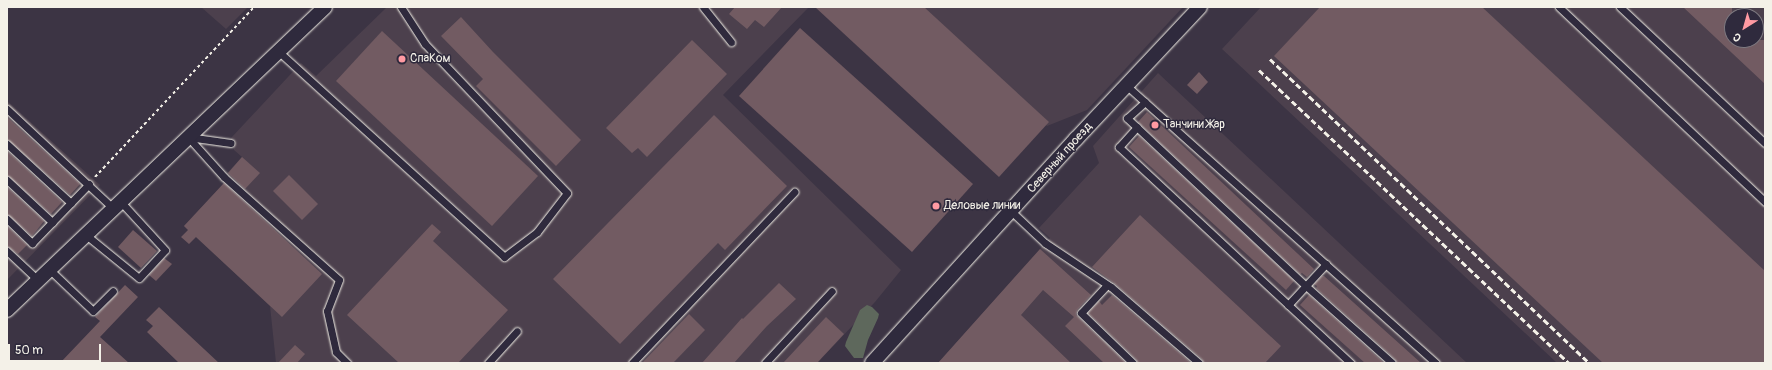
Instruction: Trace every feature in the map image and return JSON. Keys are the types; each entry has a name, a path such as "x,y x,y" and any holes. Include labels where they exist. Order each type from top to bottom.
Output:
{"street":[{"path":"7,310 325,7"},
{"name":"Северный проезд","path":"878,361 1011,211 1200,7"}],"lane":[{"path":"278,51 504,257 537,232 567,193 425,44 401,7"},
{"path":"703,7 731,42"},
{"path":"1559,7 1765,202"},
{"path":"1620,7 1765,143"},
{"path":"1127,86 1436,363"},
{"path":"1145,102 1127,118 1306,286 1392,363"},
{"path":"7,109 91,182 165,250 139,278 86,235"},
{"path":"1137,127 1119,147 1352,363"},
{"path":"188,137 231,143"},
{"path":"188,137 224,177 339,280 327,311 336,352 347,363"},
{"path":"7,144 71,203"},
{"path":"7,180 52,222"},
{"path":"7,218 32,242 91,182"},
{"path":"632,363 794,192"},
{"path":"1011,211 1045,243 1108,285 1198,363"},
{"path":"7,251 39,281"},
{"path":"1288,305 1326,264"},
{"path":"50,270 93,312 113,290"},
{"path":"1108,285 1081,313 1133,363"},
{"path":"765,363 832,291"},
{"path":"488,363 517,331"}],"path":[{"path":"91,182 254,7"}],"shaded area":[{"path":"201,7 248,7 226,29"},
{"path":"387,7 809,7 723,95 901,270 875,302 817,363 276,363 270,306 184,226 224,183 221,180 242,157 234,150 231,138 301,63 316,76"},
{"path":"923,7 1183,7 1087,110 1047,126"},
{"path":"1261,7 1765,7 1765,363 1557,363 1222,49"},
{"path":"1158,73 1467,363 938,363 1050,238 1039,228 1099,163 1093,146"},
{"path":"7,101 100,185 7,280"}],"green space":[{"path":"867,305 872,307 879,314 868,340 863,358 854,358 845,346 860,310"}],"building":[{"path":"735,7 782,7 764,27 755,20 747,29 729,14"},
{"path":"815,7 924,7 1049,122 999,177"},
{"path":"1320,7 1482,7 1765,271 1765,363 1603,363 1274,56"},
{"path":"1683,7 1732,7 1724,8 1724,46"},
{"path":"461,17 493,52 581,140 556,166 476,86 483,79 441,36"},
{"path":"800,28 973,184 912,252 739,96"},
{"path":"382,31 538,176 492,226 336,81"},
{"path":"692,40 727,74 647,157 638,148 632,153 606,128"},
{"path":"1765,40 1765,84 1727,48 1764,48"},
{"path":"1199,72 1208,82 1197,94 1187,85"},
{"path":"1147,112 1314,269 1307,277 1302,273 1300,274 1138,122"},
{"path":"714,115 787,186 725,250 718,243 620,344 553,279"},
{"path":"7,117 80,184 70,195 7,139"},
{"path":"1139,136 1294,281 1286,290 1129,147"},
{"path":"7,151 62,202 51,214 7,175"},
{"path":"242,157 260,173 245,189 228,173"},
{"path":"289,175 318,204 302,220 273,191"},
{"path":"224,183 322,274 282,317 196,237 189,244 181,237 188,230 184,226"},
{"path":"7,187 44,221 32,236 7,214"},
{"path":"1140,215 1281,346 1265,363 1204,363 1202,359 1114,283 1092,267"},
{"path":"432,224 441,232 433,241 508,310 458,363 399,363 347,315"},
{"path":"7,226 27,245 18,254 7,246"},
{"path":"133,230 157,251 141,268 118,247"},
{"path":"1040,249 1091,295 1077,310 1076,315 1126,363 1104,363 1065,326 1074,317 1043,290 1021,315 1071,363 938,363"},
{"path":"164,258 172,264 156,281 149,275"},
{"path":"1322,276 1324,276 1421,363 1397,363 1395,359 1316,288 1317,286 1314,284"},
{"path":"779,283 796,299 767,326 734,363 702,363 742,318 743,319"},
{"path":"125,285 138,297 100,337 129,363 60,363 100,321 95,317"},
{"path":"1112,295 1191,363 1138,363 1136,359 1088,313 1099,301 1102,305"},
{"path":"1309,295 1384,363 1365,363 1300,305"},
{"path":"159,307 219,363 179,363 147,332 153,326 146,320"},
{"path":"689,314 705,330 673,363 642,363"},
{"path":"826,317 844,334 817,363 783,363"},
{"path":"295,345 305,354 297,363 278,363"}],"railway":[{"path":"1270,59 1589,363"},
{"path":"1259,70 1569,363"}],"place":[{"name":"СпаКом","path":"402,59"},
{"name":"Танчини Жар","path":"1155,125"},
{"name":"Деловые линии","path":"936,206"}]}
